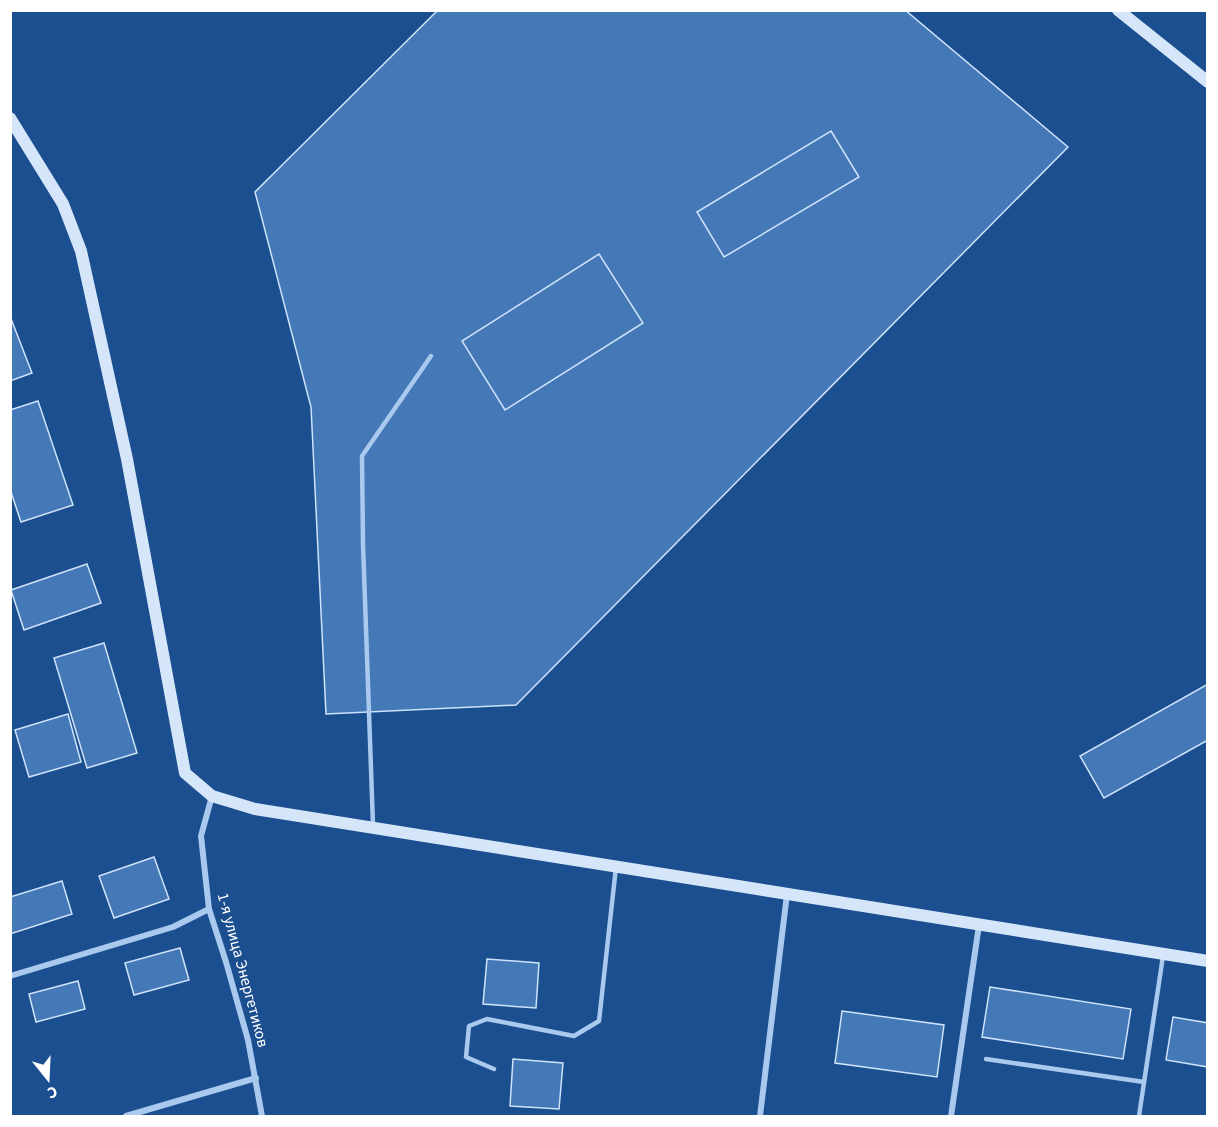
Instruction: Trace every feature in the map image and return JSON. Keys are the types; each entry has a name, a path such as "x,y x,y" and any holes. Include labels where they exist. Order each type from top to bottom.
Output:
{"street":[{"path":"1118,10 1208,82"},
{"path":"10,118 63,204 81,251 127,459 185,773 212,796 255,809 1208,960"},
{"name":"1-я улица Энергетиков","path":"212,796 201,836 209,909 248,1040 262,1116"},
{"path":"760,1116 788,894"},
{"path":"10,976 173,927 209,909"},
{"path":"951,1116 980,924"},
{"path":"126,1116 256,1078"}],"lane":[{"path":"373,828 362,456 431,356"},
{"path":"494,1069 466,1057 469,1026 487,1019 574,1036 599,1021 616,867"},
{"path":"1139,1116 1163,954"},
{"path":"986,1059 1144,1082"}],"building":[{"path":"438,10 905,10 1068,147 516,705 326,714 311,407 255,192"},
{"path":"831,131 859,177 724,257 697,212"},
{"path":"599,254 643,323 505,410 462,341"},
{"path":"10,316 32,373 10,381"},
{"path":"38,401 73,505 21,522 10,489 10,410"},
{"path":"87,564 101,603 24,630 11,590"},
{"path":"104,643 137,753 87,768 54,658"},
{"path":"1208,684 1208,740 1104,798 1080,756"},
{"path":"68,714 81,762 29,777 15,730"},
{"path":"154,857 169,899 114,918 99,876"},
{"path":"62,881 72,914 10,934 10,897"},
{"path":"180,948 189,980 134,995 125,963"},
{"path":"487,959 539,963 536,1008 483,1004"},
{"path":"78,981 85,1009 36,1022 29,994"},
{"path":"990,987 1131,1009 1123,1059 982,1037"},
{"path":"842,1011 944,1025 937,1077 835,1063"},
{"path":"1173,1017 1208,1023 1208,1067 1166,1060"},
{"path":"513,1059 563,1063 559,1109 510,1106"}]}
